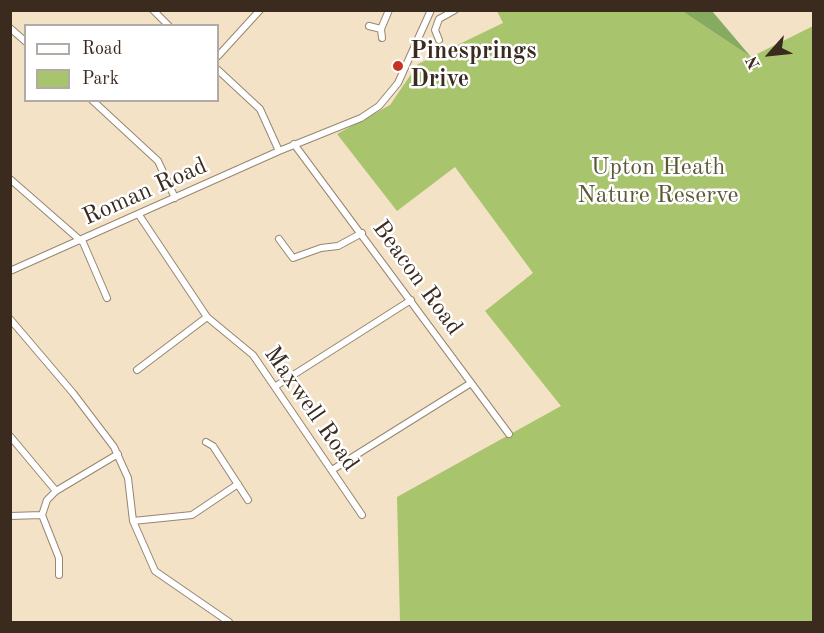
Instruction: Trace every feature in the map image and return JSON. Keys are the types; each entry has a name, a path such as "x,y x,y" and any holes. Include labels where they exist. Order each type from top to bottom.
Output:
{"street":[{"path":"153,10 167,24"},
{"path":"219,55 260,10"},
{"path":"382,38 381,29 389,10"},
{"path":"294,144 361,118 379,106 398,83 431,10"},
{"path":"439,40 435,30 439,20 455,10"},
{"path":"369,26 381,29"},
{"path":"10,28 24,40"},
{"path":"219,71 260,109 279,151"},
{"path":"95,102 158,161 174,198"},
{"name":"Roman Road","path":"10,271 82,241 294,144"},
{"name":"Beacon Road","path":"294,144 509,434"},
{"path":"10,179 82,241 107,298"},
{"name":"Maxwell Road","path":"139,214 207,317 253,355 276,386 362,515"},
{"path":"279,239 292,258 321,248 338,246 362,233"},
{"path":"276,386 411,300"},
{"path":"137,370 207,317"},
{"path":"10,319 81,402 118,454 128,478 133,521 155,571 229,622"},
{"path":"332,470 471,383"},
{"path":"10,436 56,491"},
{"path":"206,441 213,446 248,500"},
{"path":"59,575 59,558 42,515 47,500 56,491 118,454"},
{"path":"133,521 192,515 238,484"},
{"path":"10,516 42,515"}],"green space":[{"name":"Upton Heath Nature Reserve","path":"497,11 682,11 751,57 813,26 813,622 400,622 397,497 561,406 485,311 533,273 455,167 397,211 337,134 390,105 418,64 503,23"},
{"path":"682,11 712,11 751,57"}],"place":[{"name":"Pinesprings Drive","path":"398,66"}]}
